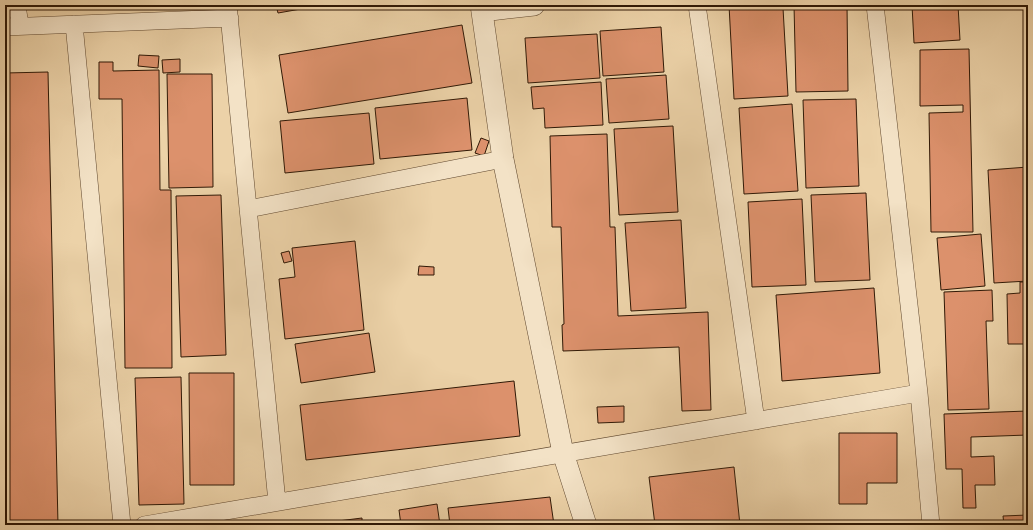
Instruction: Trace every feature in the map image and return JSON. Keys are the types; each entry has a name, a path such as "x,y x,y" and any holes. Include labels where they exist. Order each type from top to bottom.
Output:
{"street":[{"path":"17,5 12,26 74,24 229,11 277,502"},
{"path":"534,5 481,8 503,159 563,454 586,525"},
{"path":"697,5 756,421"},
{"path":"875,5 919,393 931,525"},
{"path":"74,24 122,525"},
{"path":"248,209 503,159"},
{"path":"144,525 919,393"}],"building":[{"path":"276,5 312,5 312,7 278,13"},
{"path":"729,5 764,5 764,9 783,8 788,96 734,99"},
{"path":"794,5 847,5 848,91 796,92"},
{"path":"912,5 958,5 960,40 914,43"},
{"path":"462,25 472,83 288,113 279,55"},
{"path":"661,27 664,72 603,76 600,31"},
{"path":"597,34 600,78 528,83 525,38"},
{"path":"969,49 973,232 931,232 929,113 963,112 963,105 920,106 920,50"},
{"path":"139,55 159,56 158,68 138,66"},
{"path":"180,59 180,72 163,73 162,60"},
{"path":"99,62 113,62 113,71 159,70 160,190 171,190 172,368 125,368 122,99 99,99"},
{"path":"48,72 58,525 5,525 5,73"},
{"path":"167,74 212,74 213,187 169,188"},
{"path":"666,75 669,119 609,123 606,79"},
{"path":"601,82 603,125 545,128 544,108 533,109 531,87"},
{"path":"467,98 472,150 380,159 375,108"},
{"path":"856,99 859,186 806,188 803,100"},
{"path":"792,104 798,191 744,194 739,108"},
{"path":"369,113 374,164 285,173 280,121"},
{"path":"673,126 678,212 619,215 614,129"},
{"path":"607,134 610,227 615,227 618,316 708,312 711,410 682,411 679,347 563,351 562,325 564,324 561,227 552,227 550,136"},
{"path":"481,138 489,141 484,156 475,153"},
{"path":"1028,167 1028,281 994,283 988,170"},
{"path":"866,193 870,280 815,282 811,195"},
{"path":"221,195 226,355 181,357 176,196"},
{"path":"802,199 806,285 752,287 748,202"},
{"path":"681,220 686,308 631,311 625,223"},
{"path":"981,234 985,286 941,290 937,238"},
{"path":"355,241 364,330 285,339 279,279 295,277 292,248"},
{"path":"289,251 292,261 284,263 281,253"},
{"path":"419,266 434,267 434,275 418,275"},
{"path":"1020,282 1028,282 1028,344 1008,344 1007,294 1020,293"},
{"path":"874,288 880,373 782,381 776,295"},
{"path":"992,290 993,321 986,321 989,409 948,410 944,292"},
{"path":"369,333 375,372 301,383 295,344"},
{"path":"189,373 234,373 234,485 190,485"},
{"path":"181,377 184,504 139,505 135,378"},
{"path":"514,381 520,436 306,460 300,405"},
{"path":"624,406 624,422 598,423 597,407"},
{"path":"1028,411 1028,435 971,437 971,457 994,456 995,485 975,485 976,508 963,508 962,469 946,469 944,414"},
{"path":"839,433 897,433 897,483 867,483 867,504 839,504"},
{"path":"734,467 740,525 655,525 649,477"},
{"path":"550,497 554,525 450,525 448,508"},
{"path":"437,504 440,525 401,525 399,510"},
{"path":"1028,515 1028,524 1004,525 1003,516"},
{"path":"362,518 362,525 322,525 322,523"}]}
